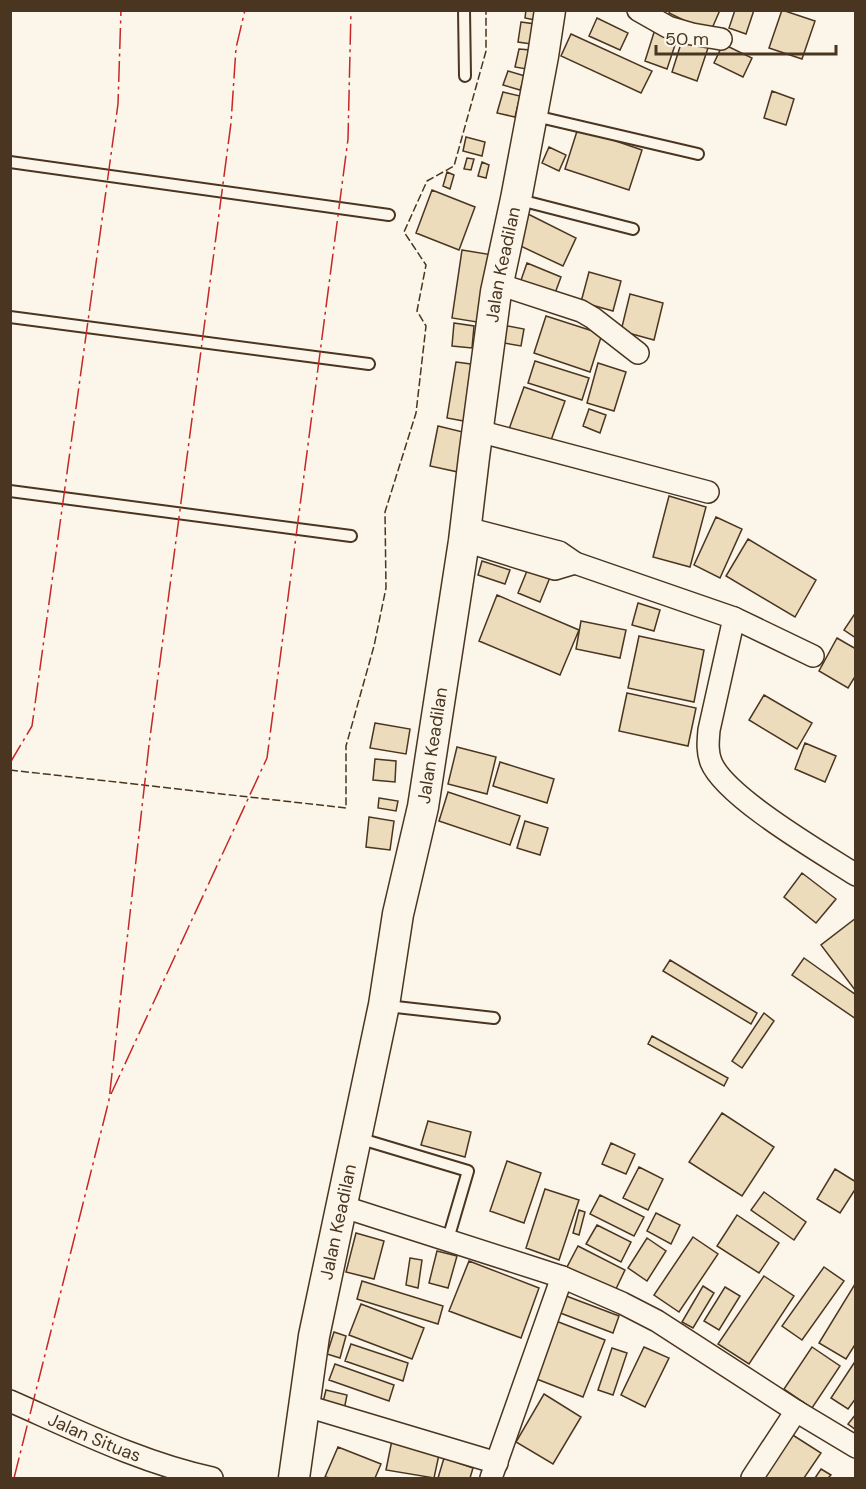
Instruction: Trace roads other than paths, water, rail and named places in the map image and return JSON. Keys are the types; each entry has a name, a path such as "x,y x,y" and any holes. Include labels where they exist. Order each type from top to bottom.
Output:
{"main road":[{"name":"Jalan Keadilan","path":"294,1479 314,1336 384,1005 398,914 423,807 465,534 498,284 543,57 549,10"}],"street":[{"path":"638,10 668,27 721,39"},
{"path":"498,284 581,311 638,353"},
{"path":"478,431 708,492"},
{"path":"465,534 559,552 575,563 734,618 813,656"},
{"path":"734,618 708,739 707,747 712,764 726,782 746,801 855,875"},
{"path":"340,1206 562,1277 657,1321 855,1447"},
{"path":"303,1405 494,1471 562,1277"},
{"name":"Jalan Situas","path":"10,1401 148,1459 212,1479"},
{"path":"752,1479 796,1411"}],"lane":[{"path":"464,10 465,76"},
{"path":"531,115 698,154"},
{"path":"10,162 389,215"},
{"path":"516,199 633,229"},
{"path":"10,317 369,364"},
{"path":"10,491 351,536"},
{"path":"384,1005 494,1018"},
{"path":"355,1137 468,1171 448,1239"}]}
